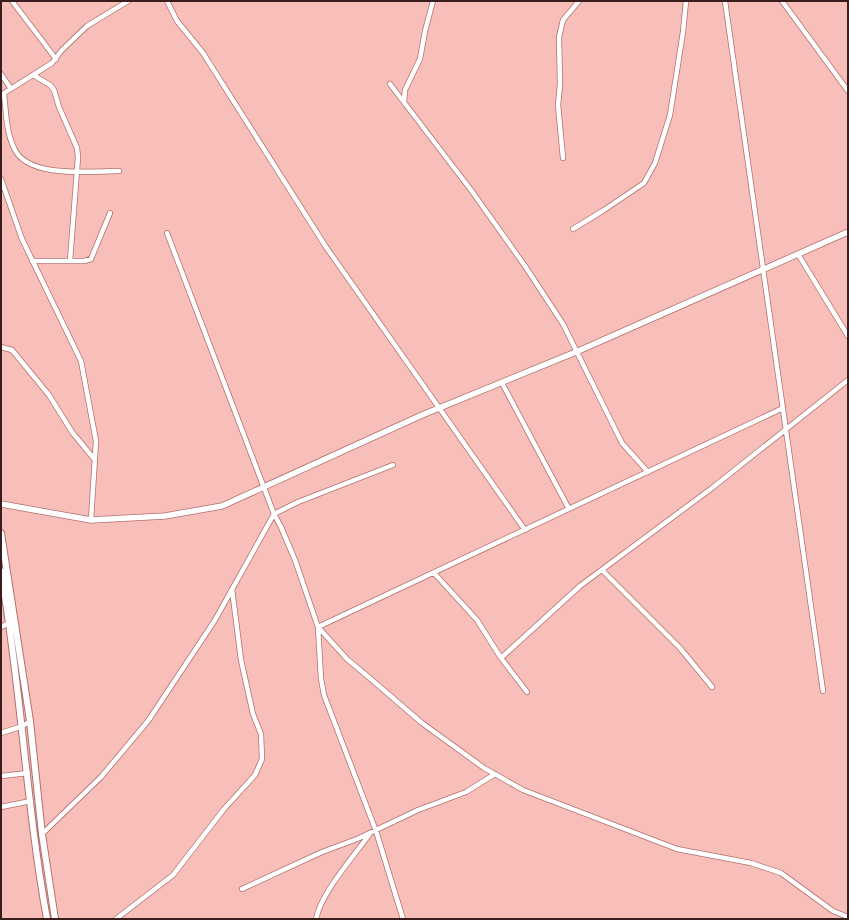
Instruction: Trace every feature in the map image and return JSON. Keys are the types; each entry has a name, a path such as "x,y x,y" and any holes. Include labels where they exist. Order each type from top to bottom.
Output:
{"main road":[{"path":"1,533 30,721 42,834 55,919"},
{"path":"1,572 23,726 31,801 47,919"}],"street":[{"path":"12,1 56,59"},
{"path":"119,171 77,170 58,172 32,165 17,154 11,140 2,94 56,59 87,26 128,1"},
{"path":"168,1 176,21 203,53 326,247 441,408 525,530"},
{"path":"404,102 405,90 420,59 425,31 433,1"},
{"path":"563,158 558,105 560,84 559,37 563,20 579,1"},
{"path":"573,229 604,210 644,182 655,163 670,115 683,32 686,1"},
{"path":"725,1 824,691"},
{"path":"782,1 848,91"},
{"path":"1,74 11,89"},
{"path":"33,75 50,85 54,90 59,107 77,148 77,170 70,261"},
{"path":"390,84 471,190 525,266 563,324 622,443 648,472"},
{"path":"1,179 14,217 32,261 51,297 81,361 96,441 91,520"},
{"path":"32,261 84,261 91,259 110,213"},
{"path":"1,504 91,520 165,516 196,512 222,506 441,408 576,352 848,232"},
{"path":"167,233 274,514 295,560 318,627 321,679 324,695 376,831 403,919"},
{"path":"798,254 848,336"},
{"path":"1,347 12,350 49,395 72,432 95,460"},
{"path":"501,658 580,586 712,488 848,380"},
{"path":"502,383 569,509"},
{"path":"318,627 783,408"},
{"path":"42,834 100,777 148,721 215,620 274,514 298,502 393,465"},
{"path":"602,570 680,648 712,687"},
{"path":"434,573 477,620 501,658 527,692"},
{"path":"116,919 173,875 224,809 255,775 262,759 261,734 253,714 241,660 232,588"},
{"path":"1,627 9,623"},
{"path":"318,627 347,659 417,718 484,768 523,790 677,849 751,863 781,873 833,911 848,917"},
{"path":"1,733 23,726 30,721"},
{"path":"1,776 28,773"},
{"path":"242,889 322,852 376,831 418,810 466,792 495,774"},
{"path":"1,807 31,801"},
{"path":"316,919 318,910 334,883 369,834"}]}
